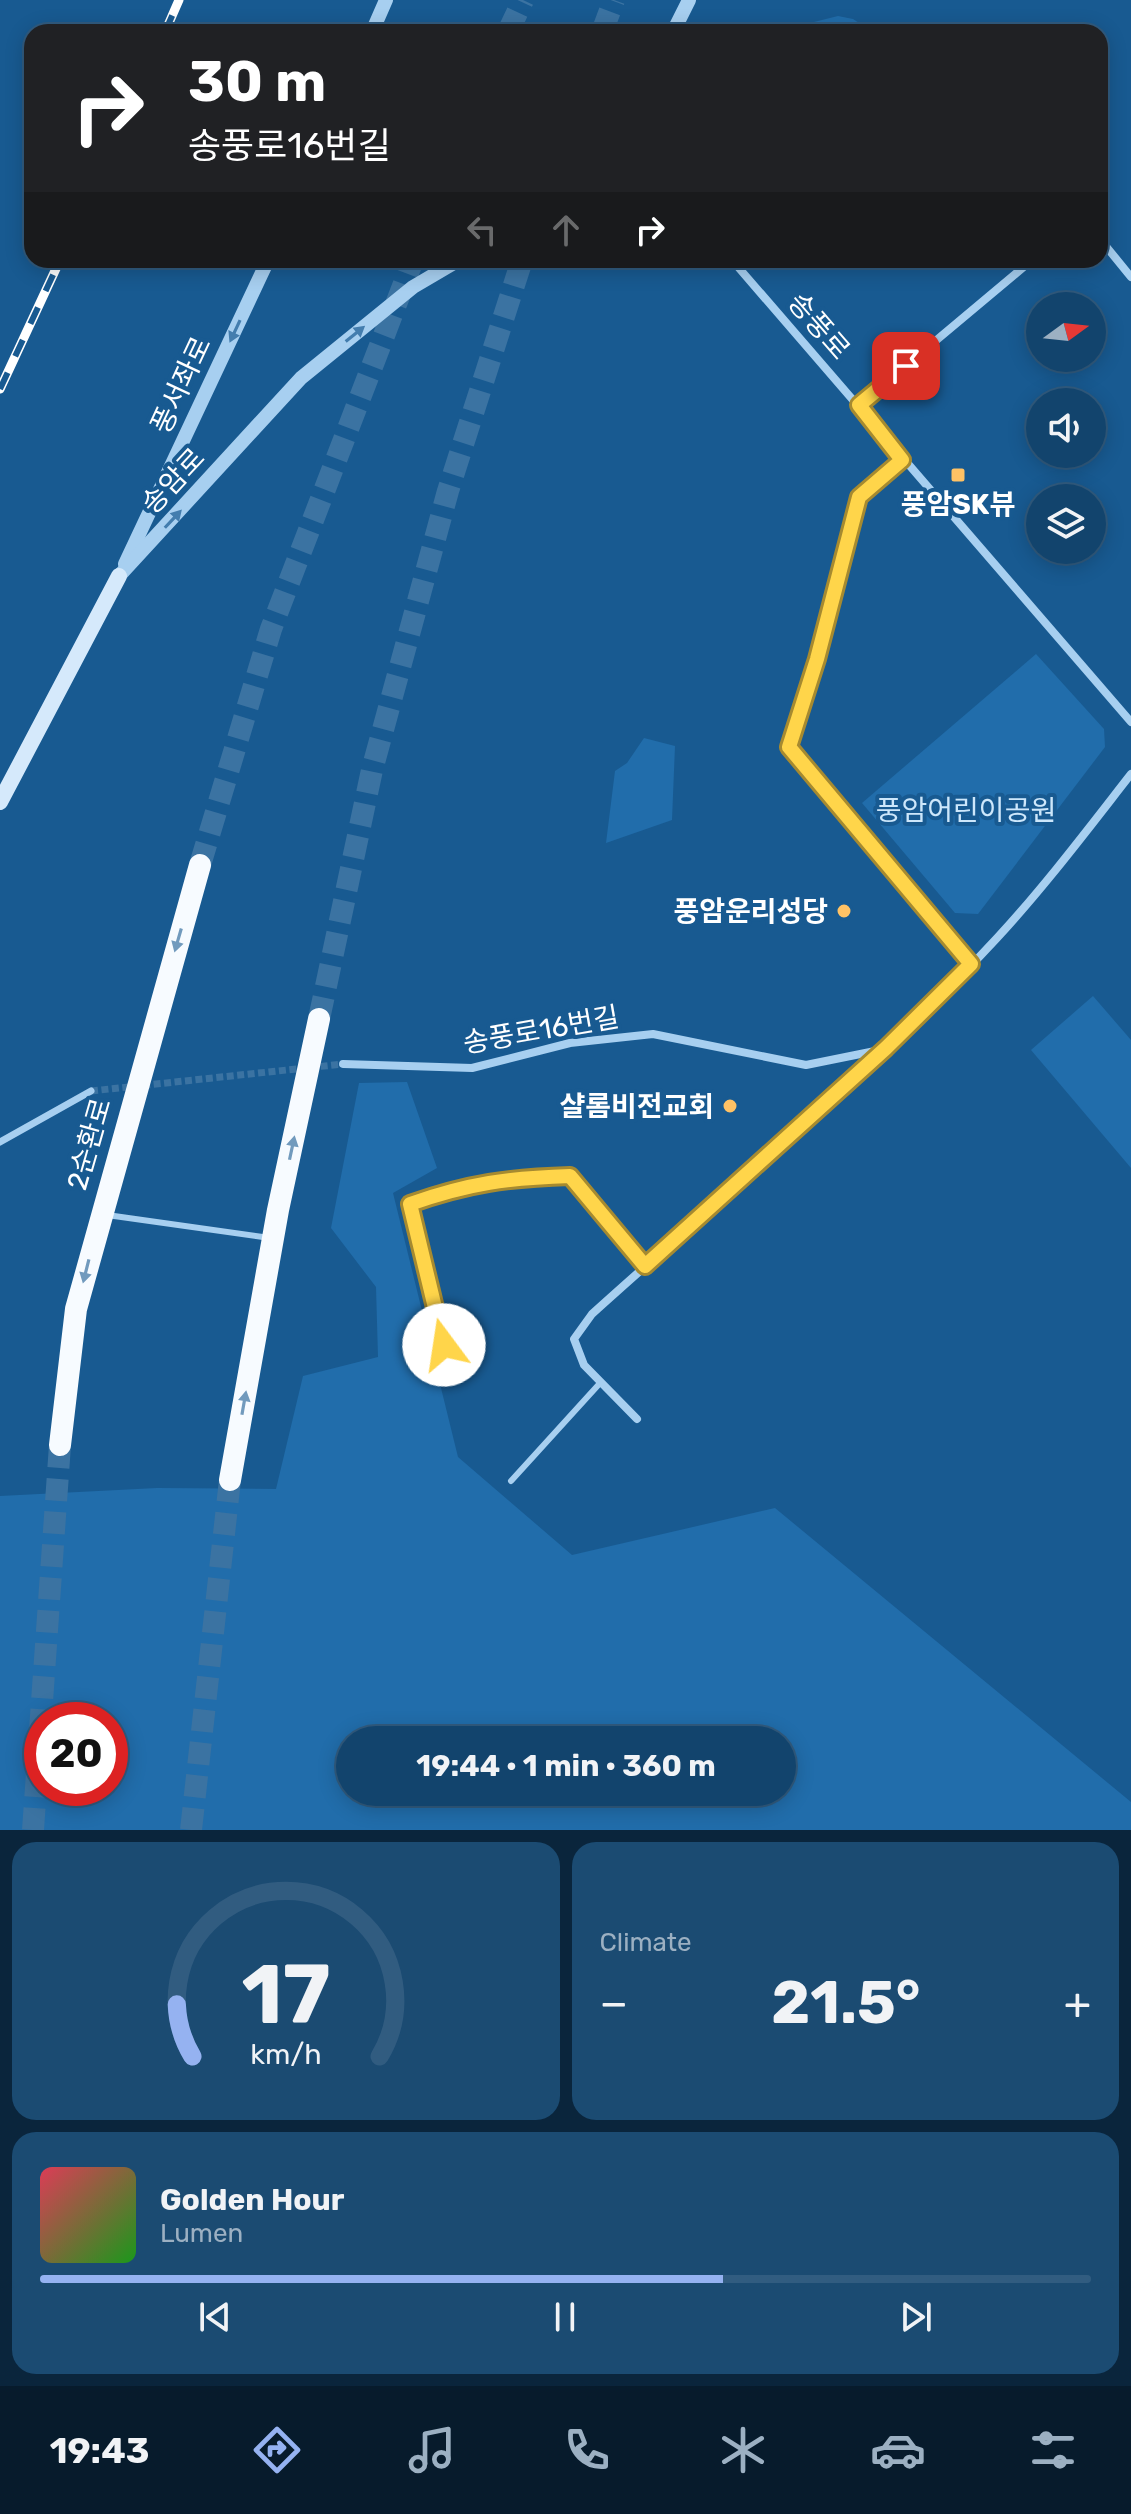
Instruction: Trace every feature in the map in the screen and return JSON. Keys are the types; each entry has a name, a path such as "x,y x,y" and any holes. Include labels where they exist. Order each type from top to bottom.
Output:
{"highway":[{"name":"2순환로","path":"60,1445 76,1309 200,865"},
{"path":"230,1480 273,1239 319,1019"}],"main road":[{"name":"송암로","path":"0,802 119,576"}],"street":[{"path":"376,24 386,0"},
{"path":"677,24 689,0"},
{"path":"1108,249 1131,277"},
{"name":"풍서좌로","path":"119,576 264,268"},
{"name":"송암로","path":"119,576 301,378 413,287 445,268"},
{"name":"송풍로","path":"739,268 1131,722"},
{"path":"859,405 1022,268"},
{"path":"902,460 859,497 817,659 789,747 971,964"},
{"path":"637,1419 584,1365 574,1339 592,1314 886,1048 971,964 1073,848 1131,774"},
{"name":"송풍로16번길","path":"343,1064 472,1068 570,1043 653,1034 806,1065 886,1048"},
{"path":"0,1142 91,1091"}],"lane":[{"path":"444,1345 410,1204 460,1186 511,1178 570,1176 645,1266"},
{"path":"101,1214 273,1239"},
{"path":"511,1481 601,1382"}],"green space":[{"path":"838,16 861,24 809,24"},
{"name":"풍암어린이공원","path":"1036,654 1104,729 1105,747 978,914 955,913 862,803"},
{"path":"644,738 675,746 672,820 606,843 615,771 627,763"},
{"path":"1093,996 1131,1040 1131,1168 1031,1050"},
{"path":"407,1082 437,1168 393,1193 458,1457 572,1555 775,1508 1131,1802 1131,1830 0,1830 0,1496 157,1488 276,1489 303,1376 378,1357 376,1287 331,1228 359,1083"}],"tunnel":[{"path":"512,24 523,0"},
{"path":"605,24 614,0"},
{"path":"200,865 271,629 410,268"},
{"path":"319,1019 372,770 448,491 519,268"},
{"path":"91,1091 343,1064"},
{"path":"33,1830 60,1445"},
{"path":"191,1830 230,1480"}],"railway":[{"path":"168,24 179,0"},
{"path":"0,389 56,268"}],"place":[{"name":"풍암SK뷰","path":"958,475"},
{"name":"풍암운리성당","path":"844,911"},
{"name":"샬롬비전교회","path":"730,1106"}],"route":[{"path":"444,1345 410,1204 460,1186 511,1178 570,1176 645,1266 886,1048 971,964 789,747 817,659 859,497 902,460 859,405 906,366"}]}
